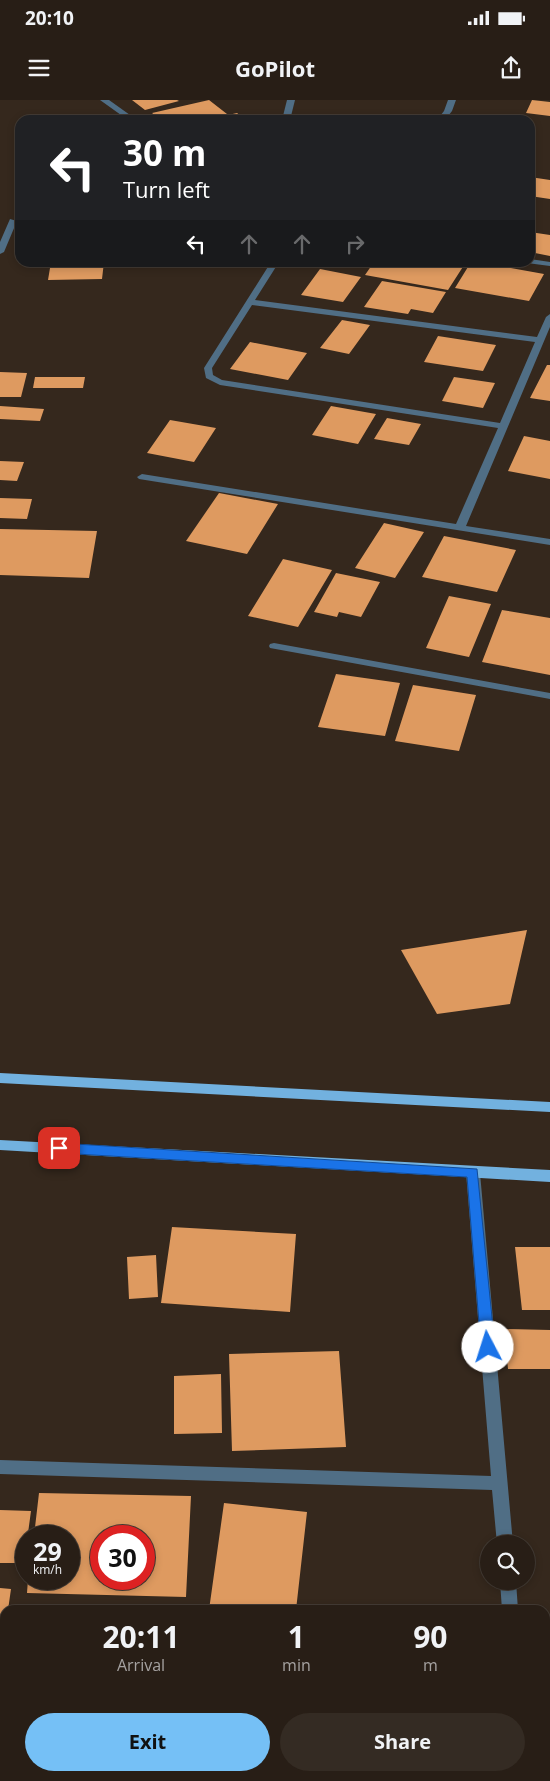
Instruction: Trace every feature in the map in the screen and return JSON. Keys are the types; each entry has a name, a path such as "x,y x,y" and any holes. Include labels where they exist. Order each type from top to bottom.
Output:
{"main road":[{"path":"0,1078 550,1106"},
{"path":"0,1144 550,1176"}],"street":[{"path":"104,100 126,115"},
{"path":"287,115 291,100"},
{"path":"445,115 452,100"},
{"path":"0,252 13,221"},
{"path":"535,262 550,264"},
{"path":"272,267 208,368 209,376 220,382 504,426"},
{"path":"250,302 540,340"},
{"path":"460,528 550,317"},
{"path":"142,477 550,542"},
{"path":"274,646 550,696"},
{"path":"473,1173 504,1535"},
{"path":"0,1467 500,1483"},
{"path":"509,1590 510,1605"}],"building":[{"path":"132,100 177,100 179,101 145,110"},
{"path":"209,100 227,114 155,115 152,113"},
{"path":"532,100 550,102 550,116 526,113"},
{"path":"535,178 550,180 550,199 535,197"},
{"path":"535,233 550,235 550,256 535,253"},
{"path":"50,267 103,267 102,279 48,280"},
{"path":"371,267 463,267 448,290 365,275"},
{"path":"468,267 506,267 544,274 529,301 455,288"},
{"path":"320,269 361,277 343,302 301,295"},
{"path":"382,281 446,292 433,313 411,309 408,314 364,307"},
{"path":"342,320 370,325 349,354 320,348"},
{"path":"438,336 496,345 483,371 424,362"},
{"path":"250,342 307,353 288,380 230,369"},
{"path":"547,365 550,365 550,401 530,398"},
{"path":"0,372 27,373 21,397 0,397"},
{"path":"35,377 85,377 83,388 33,388"},
{"path":"454,377 495,383 483,408 442,401"},
{"path":"0,406 44,409 40,421 0,419"},
{"path":"331,406 376,414 358,444 312,435"},
{"path":"387,418 421,424 409,445 374,439"},
{"path":"170,420 216,428 194,462 147,453"},
{"path":"524,436 550,441 550,479 508,471"},
{"path":"0,461 24,462 17,481 0,480"},
{"path":"219,493 278,504 247,554 186,541"},
{"path":"0,498 32,499 27,519 0,518"},
{"path":"384,523 424,532 395,578 355,568"},
{"path":"0,529 97,531 89,578 0,575"},
{"path":"444,536 516,550 497,592 422,577"},
{"path":"283,559 332,570 298,627 248,616"},
{"path":"336,573 380,582 361,617 339,612 337,617 314,612"},
{"path":"449,596 491,604 469,657 426,648"},
{"path":"502,610 550,618 550,675 482,662"},
{"path":"336,674 400,683 385,736 318,727"},
{"path":"413,685 476,695 459,751 395,741"},
{"path":"527,930 510,1004 437,1014 401,950"},
{"path":"172,1227 296,1234 290,1312 161,1303"},
{"path":"515,1247 550,1247 550,1310 522,1310"},
{"path":"156,1255 158,1297 129,1299 127,1257"},
{"path":"504,1329 550,1330 550,1369 508,1369"},
{"path":"339,1351 346,1447 232,1451 229,1354"},
{"path":"221,1374 222,1433 174,1434 174,1376"},
{"path":"39,1493 191,1496 186,1597 27,1593 27,1590 80,1590 80,1525 35,1525"},
{"path":"224,1503 307,1512 297,1605 210,1605"},
{"path":"0,1510 31,1511 29,1525 15,1525 15,1563 0,1563"},
{"path":"0,1588 11,1589 9,1605 0,1605"}],"route":[{"path":"59,1148 473,1173 488,1347"}]}
